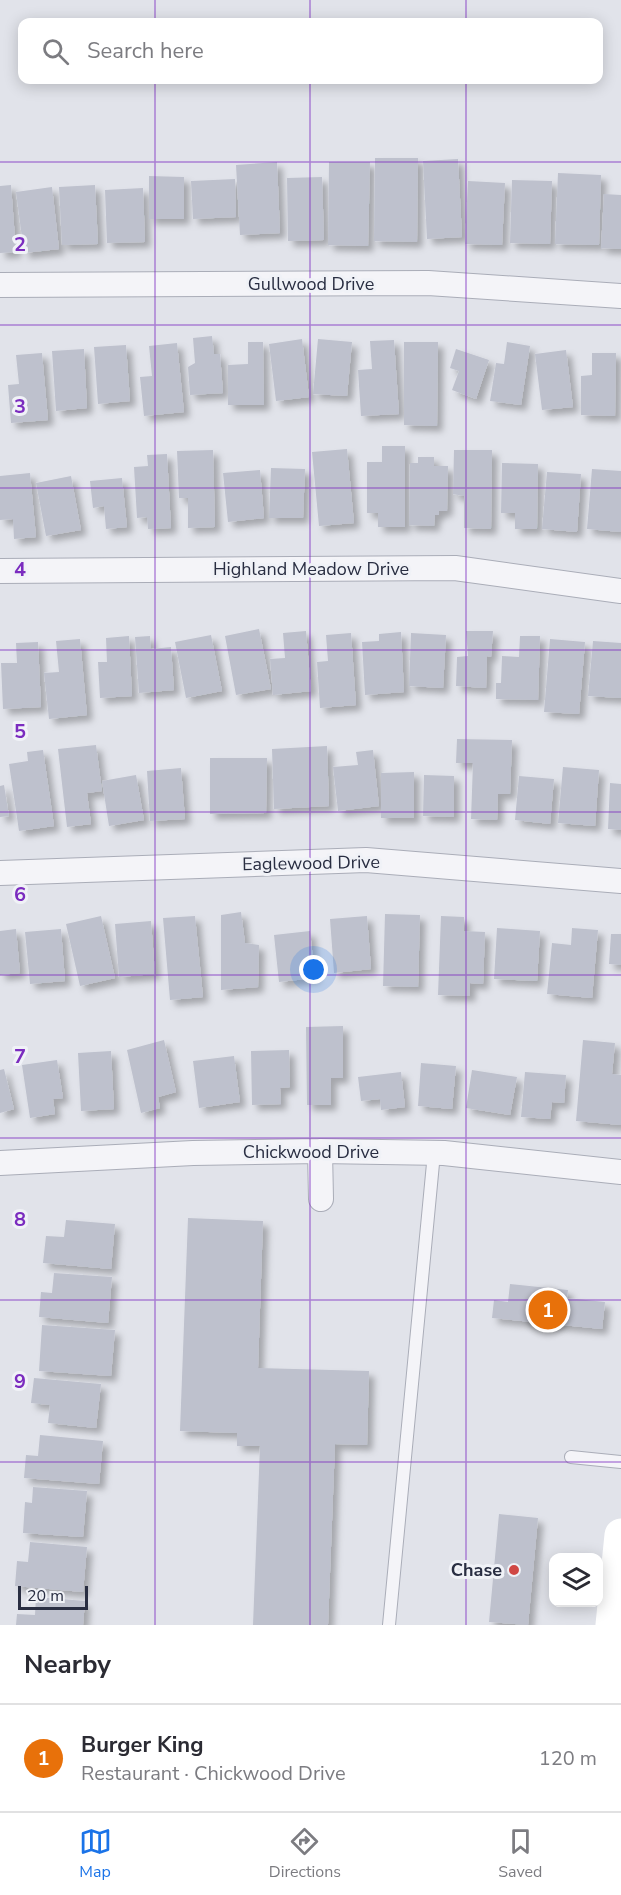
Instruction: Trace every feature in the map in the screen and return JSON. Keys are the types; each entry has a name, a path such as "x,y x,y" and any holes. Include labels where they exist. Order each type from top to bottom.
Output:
{"main road":[{"path":"612,1625 621,1535"}],"street":[{"name":"Gullwood Drive","path":"0,285 428,283 621,296"},
{"name":"Highland Meadow Drive","path":"0,571 455,568 621,591"},
{"name":"Eaglewood Drive","path":"0,873 366,860 621,881"},
{"name":"Chickwood Drive","path":"0,1163 193,1153 320,1151 434,1153 621,1172"},
{"path":"320,1151 321,1199"}],"lane":[{"path":"389,1625 434,1153"},
{"path":"571,1457 621,1462"}],"building":[{"path":"375,158 418,158 417,242 374,241"},
{"path":"458,159 462,237 427,239 423,161"},
{"path":"277,162 280,233 240,235 236,165"},
{"path":"329,162 370,162 368,246 328,245"},
{"path":"558,173 601,175 599,245 555,244"},
{"path":"149,176 184,177 184,219 149,219"},
{"path":"322,177 324,240 288,241 287,178"},
{"path":"235,179 236,217 193,219 191,181"},
{"path":"512,180 552,181 550,244 510,243"},
{"path":"468,181 505,183 502,245 465,244"},
{"path":"11,185 16,252 0,253 0,186"},
{"path":"95,185 98,244 62,245 59,187"},
{"path":"52,187 59,249 24,253 16,192"},
{"path":"143,188 145,242 107,243 105,190"},
{"path":"604,194 621,195 621,249 601,248"},
{"path":"212,336 214,354 220,354 223,393 190,395 188,367 195,363 193,338"},
{"path":"302,339 309,397 276,401 269,344"},
{"path":"318,339 352,342 347,396 313,394"},
{"path":"394,340 399,414 361,416 358,370 372,369 370,341"},
{"path":"248,342 263,342 264,405 228,405 228,365 248,364"},
{"path":"404,342 438,342 437,426 404,425"},
{"path":"507,342 530,346 521,405 490,401 496,363 504,364"},
{"path":"177,343 184,412 144,416 140,377 152,376 149,346"},
{"path":"126,345 130,401 98,404 94,347"},
{"path":"84,349 87,408 56,411 52,351"},
{"path":"456,349 489,360 476,399 452,390 459,371 450,368"},
{"path":"566,350 573,407 542,410 535,354"},
{"path":"42,353 48,420 11,423 8,385 19,384 16,355"},
{"path":"592,353 616,353 615,416 581,415 581,376 592,375"},
{"path":"382,446 405,446 405,527 378,527 378,513 367,513 367,462 382,462"},
{"path":"347,449 354,523 319,526 312,452"},
{"path":"213,450 215,527 188,528 188,498 179,498 177,451"},
{"path":"454,450 492,450 491,529 464,528 464,496 453,494"},
{"path":"167,454 171,528 148,529 147,517 137,518 134,467 148,466 147,455"},
{"path":"418,457 434,457 434,466 448,466 447,511 439,511 439,515 435,515 434,526 409,525 410,463 418,463"},
{"path":"502,463 538,464 537,529 515,529 515,513 501,513"},
{"path":"271,468 305,469 303,518 269,518"},
{"path":"592,469 621,471 621,532 587,529"},
{"path":"260,470 264,518 228,522 223,473"},
{"path":"547,472 581,474 577,532 542,529"},
{"path":"30,473 36,537 14,539 13,519 0,520 0,476"},
{"path":"71,476 81,530 46,536 36,483"},
{"path":"122,478 127,527 106,529 104,506 93,508 90,481"},
{"path":"259,629 271,689 236,695 225,636"},
{"path":"306,631 311,691 273,695 270,659 285,658 283,633"},
{"path":"466,631 493,631 491,657 487,656 486,688 456,686 457,657 468,656"},
{"path":"401,632 404,692 365,695 362,642 379,641 379,634"},
{"path":"351,633 356,705 320,708 317,662 328,661 326,635"},
{"path":"411,633 446,635 443,688 409,686"},
{"path":"211,635 222,691 186,698 175,642"},
{"path":"129,636 132,696 100,698 98,662 107,662 106,638"},
{"path":"150,636 151,649 171,647 174,690 139,693 135,637"},
{"path":"520,636 540,636 538,700 496,699 496,683 501,683 502,656 519,657"},
{"path":"80,639 87,715 49,719 44,673 59,672 56,641"},
{"path":"550,639 585,642 579,714 544,712"},
{"path":"593,641 621,643 621,698 588,696"},
{"path":"38,642 41,707 3,709 1,663 17,663 16,643"},
{"path":"457,739 512,740 510,794 498,794 497,820 471,819 473,763 456,763"},
{"path":"96,745 102,791 87,793 91,824 67,827 58,749"},
{"path":"327,746 329,806 274,809 272,749"},
{"path":"43,750 54,826 19,831 9,764 28,761 27,752"},
{"path":"373,750 379,806 338,811 333,767 358,765 356,752"},
{"path":"210,758 267,758 266,813 210,814"},
{"path":"563,767 599,770 595,826 558,823"},
{"path":"181,768 185,819 150,821 147,771"},
{"path":"414,772 414,818 381,818 381,773"},
{"path":"136,775 144,820 109,826 102,781"},
{"path":"424,775 454,776 454,817 423,816"},
{"path":"519,776 554,779 550,824 515,820"},
{"path":"610,783 621,784 621,830 608,829"},
{"path":"4,785 9,816 0,817 0,786"},
{"path":"241,912 245,943 259,945 258,987 221,990 221,915"},
{"path":"385,914 420,915 418,987 383,986"},
{"path":"101,916 115,978 80,986 66,924"},
{"path":"195,916 203,997 170,1000 163,918"},
{"path":"367,916 371,969 334,973 330,919"},
{"path":"441,916 464,917 464,931 485,932 483,984 470,983 470,996 438,995"},
{"path":"151,921 155,974 119,977 115,924"},
{"path":"497,928 540,931 537,981 494,979"},
{"path":"572,928 598,930 592,998 547,994 552,943 571,945"},
{"path":"16,929 20,973 0,975 0,931"},
{"path":"61,929 65,981 30,984 25,932"},
{"path":"310,931 315,978 279,982 274,935"},
{"path":"611,934 621,934 621,965 609,964"},
{"path":"343,1026 343,1078 331,1078 331,1105 307,1105 306,1027"},
{"path":"164,1040 176,1092 158,1097 160,1108 141,1113 127,1050"},
{"path":"583,1040 615,1043 612,1074 621,1075 621,1125 576,1121"},
{"path":"289,1050 290,1087 280,1088 281,1104 252,1105 251,1051"},
{"path":"111,1051 114,1109 81,1111 78,1053"},
{"path":"234,1056 240,1102 199,1108 193,1061"},
{"path":"57,1060 63,1098 53,1099 55,1114 30,1118 22,1065"},
{"path":"421,1063 456,1066 452,1109 418,1106"},
{"path":"4,1069 14,1109 0,1113 0,1070"},
{"path":"472,1070 517,1077 510,1115 466,1108"},
{"path":"401,1072 405,1107 381,1110 380,1099 361,1101 358,1077"},
{"path":"525,1072 566,1075 564,1103 552,1102 550,1119 521,1117"},
{"path":"188,1218 263,1221 258,1368 369,1371 367,1445 335,1444 328,1625 253,1625 260,1446 237,1446 237,1433 180,1431"},
{"path":"66,1220 115,1224 111,1269 43,1263 46,1236 64,1237"},
{"path":"54,1273 112,1277 108,1323 39,1317 41,1292 52,1293"},
{"path":"510,1284 568,1290 567,1298 605,1302 602,1329 492,1318 494,1300 508,1302"},
{"path":"42,1325 115,1330 111,1376 39,1371"},
{"path":"34,1378 101,1384 96,1428 48,1423 50,1405 31,1403"},
{"path":"40,1435 103,1441 99,1484 24,1478 26,1455 38,1456"},
{"path":"33,1487 87,1491 83,1537 23,1533 25,1502 32,1503"},
{"name":"Chase","path":"499,1514 538,1518 528,1625 489,1622"},
{"path":"30,1542 87,1547 83,1592 15,1586 17,1561 28,1562"},
{"path":"36,1597 85,1601 83,1625 16,1625 17,1614 35,1615"}],"place":[{"name":"Burger King","path":"548,1310"},
{"name":"Chase","path":"514,1570"}]}
